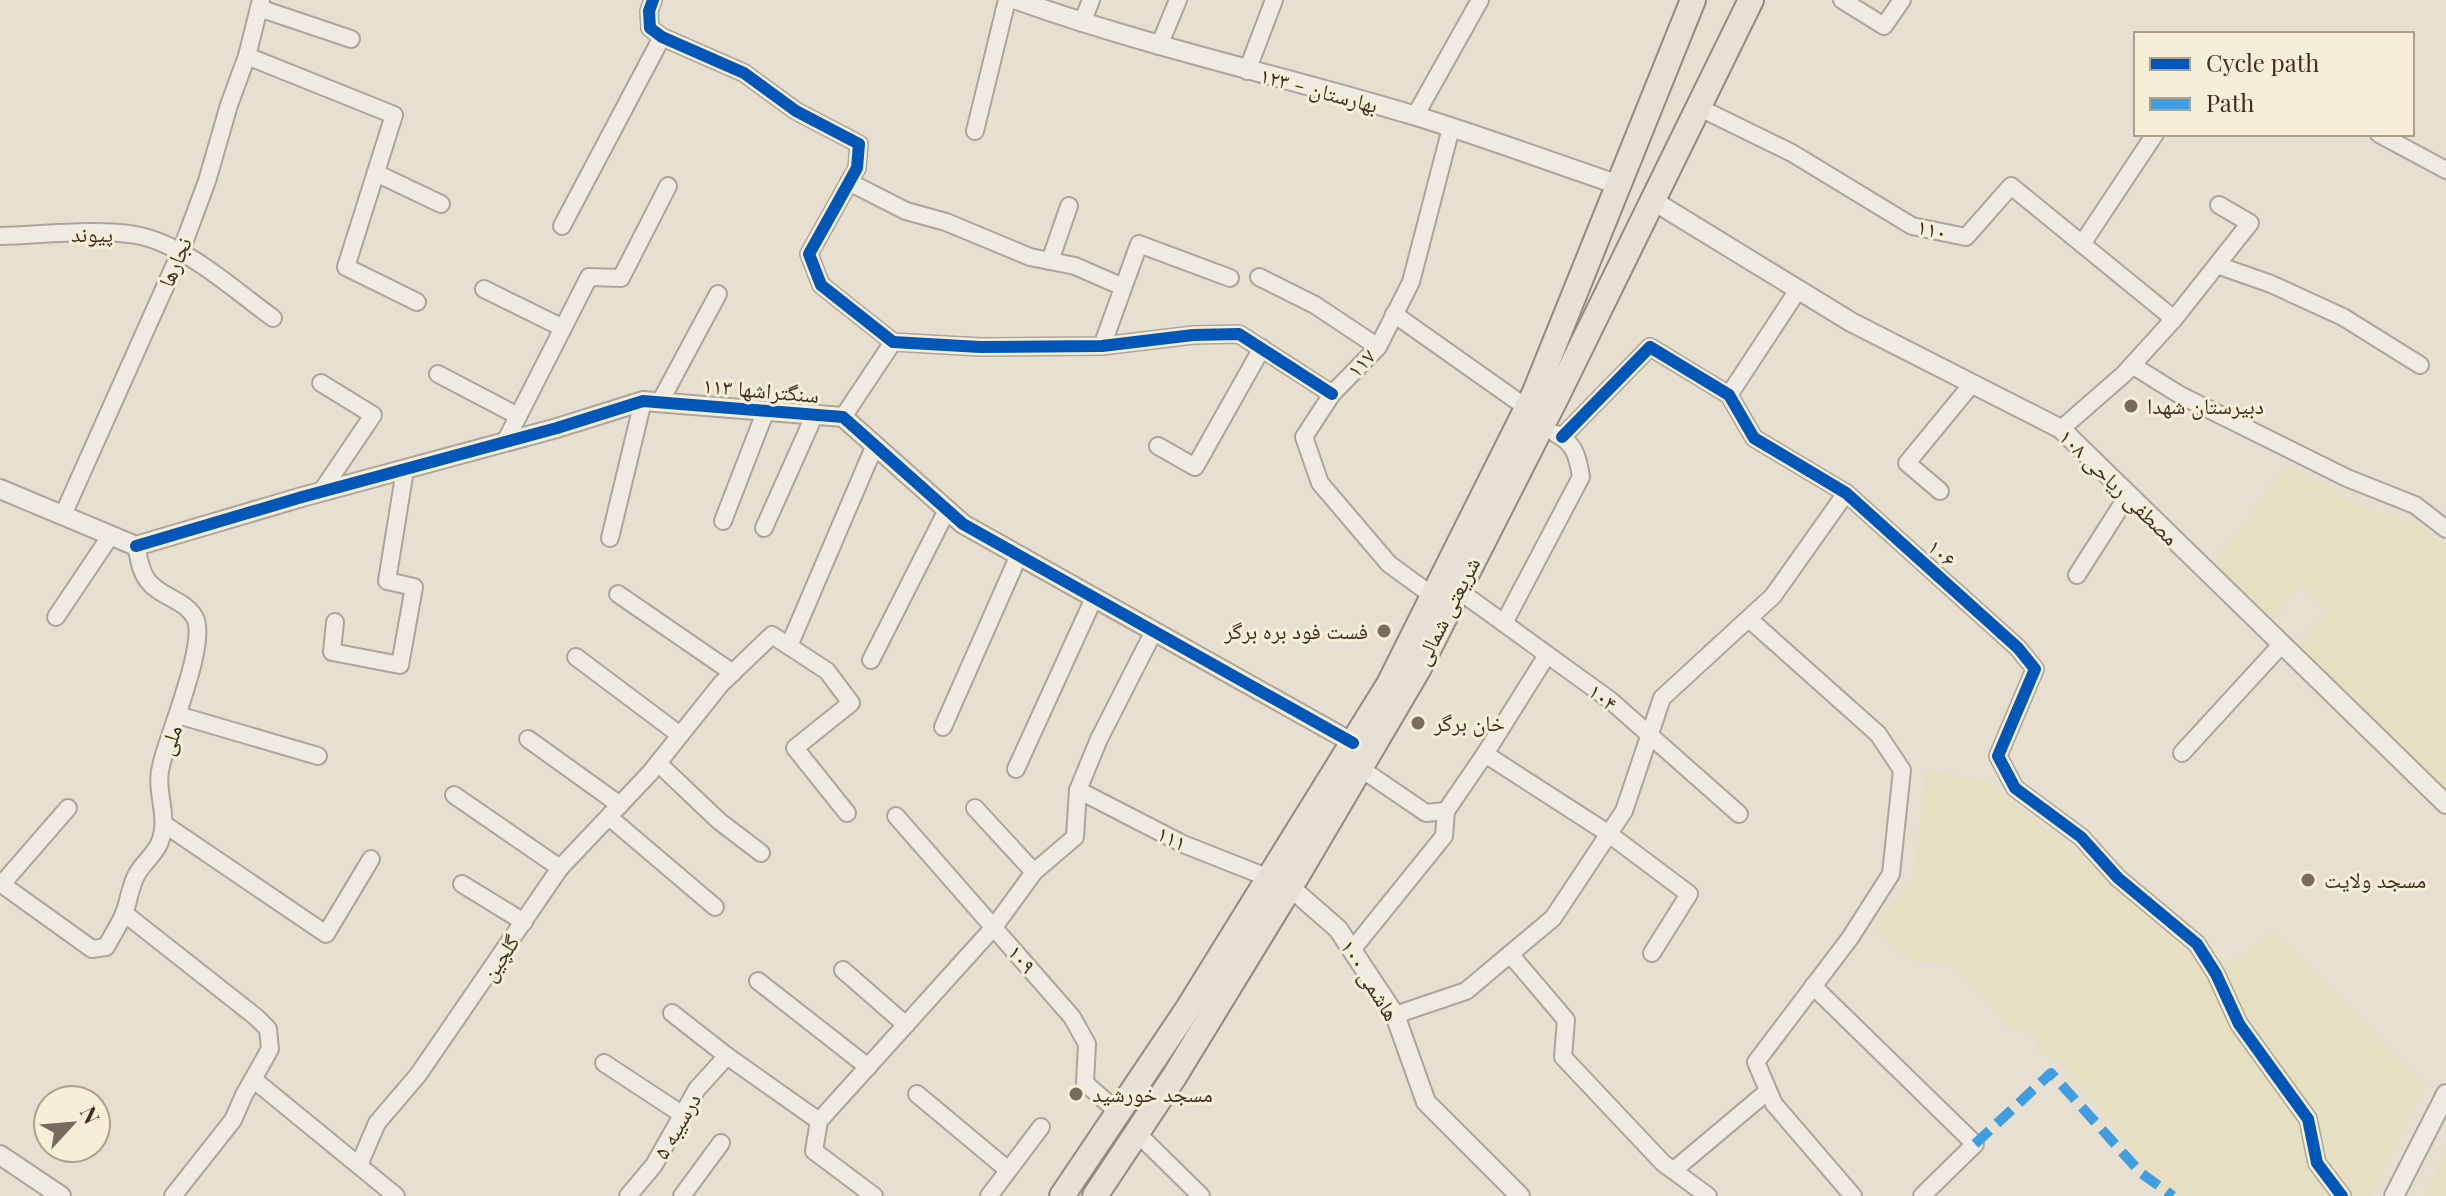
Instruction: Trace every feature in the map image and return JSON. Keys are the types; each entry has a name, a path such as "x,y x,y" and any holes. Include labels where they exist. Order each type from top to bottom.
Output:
{"main road":[{"name":"شریعتی شمالی","path":"1095,1196 1137,1133 1197,1017 1279,882 1353,743 1389,684 1433,596 1544,424 1619,185 1693,0"},
{"name":"شریعتی شمالی","path":"1279,882 1360,768 1419,668 1544,424 1751,0"},
{"name":"شریعتی شمالی","path":"1062,1196 1118,1112 1197,1017"}],"street":[{"path":"653,0 649,11 650,28 662,37 744,73 796,111 859,144 857,168 809,254 821,285 893,342 980,347 1102,346 1193,335 1239,334 1332,394"},
{"path":"975,131 1007,0"},
{"name":"بهارستان - ۱۲۳","path":"1017,0 1159,46 1415,116 1619,185"},
{"path":"1082,23 1091,0"},
{"path":"1159,46 1178,0"},
{"path":"1247,71 1274,0"},
{"path":"1415,116 1480,0"},
{"path":"1842,0 1884,26 1902,0"},
{"path":"260,4 351,39"},
{"name":"نجارها","path":"63,515 181,251 247,56 260,4"},
{"path":"562,226 662,37"},
{"path":"247,56 394,115 346,267 417,302"},
{"name":"۱۱۰","path":"1698,107 1792,153 1912,226 1966,237 2011,186 2174,319"},
{"name":"۱۱۷","path":"1433,596 1389,564 1320,483 1304,437 1332,394 1378,347 1411,282 1451,128"},
{"path":"2082,244 2154,136"},
{"path":"2383,136 2446,170"},
{"path":"376,173 441,204"},
{"path":"849,182 906,211 946,222 1030,257 1075,266 1123,287"},
{"path":"505,442 589,277 621,278 668,186"},
{"name":"مصطفی ریاحی ۱۰۸","path":"1652,200 1851,322 2061,429 2446,804"},
{"path":"2061,429 2132,365 2174,319 2250,223 2219,205"},
{"path":"1050,261 1069,206"},
{"name":"پیوند","path":"0,236 137,235 181,251 273,318"},
{"path":"1102,346 1139,244 1230,278"},
{"path":"2217,265 2271,284 2343,317 2420,365"},
{"path":"1259,277 1315,305 1378,347"},
{"path":"484,289 563,328"},
{"path":"1729,395 1798,290"},
{"path":"610,538 651,402 718,294"},
{"path":"1394,314 1544,424 1577,453 1581,477 1504,623"},
{"path":"843,417 893,342"},
{"name":"۱۰۶","path":"1544,424 1650,347 1729,395 1754,438 1846,493 2018,648 2035,669 1998,756 2015,788 2081,837 2118,878 2197,944 2216,974 2239,1024 2308,1119 2317,1163 2342,1196"},
{"path":"1158,446 1195,467 1262,348"},
{"path":"2132,365 2180,395 2347,478 2415,505 2446,529"},
{"path":"438,374 518,416"},
{"path":"321,383 373,415 321,492"},
{"path":"1940,491 1907,463 1972,384"},
{"name":"سنگتراشها ۱۱۳","path":"136,546 651,402 843,417 963,524 1353,743"},
{"path":"723,521 766,410"},
{"path":"764,528 815,414"},
{"path":"847,813 795,748 851,703 827,671 789,646 875,445"},
{"path":"335,622 332,652 400,665 414,587 387,581 405,470"},
{"path":"0,489 136,546"},
{"path":"1395,1015 1466,991 1553,918 1624,811 1662,698 1773,596 1846,493"},
{"path":"2077,575 2128,495"},
{"path":"871,660 947,510"},
{"path":"56,617 111,535"},
{"name":"ملی","path":"136,546 148,582 186,607 195,618 199,632 178,715 161,766 158,784 164,824"},
{"path":"943,727 1019,555"},
{"name":"۱۰۴","path":"1458,590 1610,700 1739,814"},
{"path":"618,594 733,673"},
{"path":"1016,769 1094,598"},
{"path":"1749,619 1878,734 1902,770 1891,874 1850,938 1756,1062 1774,1104 1853,1196"},
{"path":"874,1196 814,1151 819,1121 994,927 1034,872 1075,837 1078,790 1099,739 1154,631"},
{"name":"گلچین","path":"359,1165 377,1123 418,1075 560,868 658,763 733,673 772,635 789,646"},
{"path":"2182,753 2282,644"},
{"path":"1352,950 1444,836 1446,811 1547,655"},
{"path":"576,657 680,735"},
{"path":"178,715 318,756"},
{"path":"528,739 614,811 715,907"},
{"path":"1485,754 1609,834 1689,894 1652,953"},
{"path":"658,763 719,821 761,853"},
{"path":"1360,768 1426,813 1446,811"},
{"name":"۱۱۱","path":"1078,790 1183,844 1279,882"},
{"path":"454,795 560,868"},
{"path":"68,808 1,884 92,949 106,947 124,913 135,876 159,844 164,824 326,934 371,859"},
{"path":"975,808 1034,872"},
{"name":"۱۰۹","path":"896,816 1072,1017 1087,1044 1085,1083 1118,1112"},
{"name":"هاشمی ۱۰۰","path":"1279,882 1338,929 1395,1015 1426,1102 1520,1196"},
{"path":"462,884 524,922"},
{"path":"124,913 256,1017 268,1029 271,1040 270,1049 233,1120 173,1196"},
{"path":"1510,954 1566,1020 1563,1057 1663,1163 1708,1196"},
{"path":"843,970 906,1025"},
{"path":"758,981 868,1067"},
{"path":"1813,986 1975,1144 1922,1196"},
{"path":"672,1013 819,1121"},
{"name":"درسیبه ۵","path":"628,1196 654,1165 697,1089 727,1056"},
{"path":"604,1063 683,1115"},
{"path":"253,1079 396,1196"},
{"path":"1674,1170 1768,1091"},
{"path":"917,1094 1008,1170"},
{"path":"2394,1196 2446,1094"},
{"path":"989,1196 1041,1127"},
{"path":"1137,1133 1201,1196"},
{"path":"682,1196 721,1143"},
{"path":"0,1155 51,1193"}],"shaded area":[{"path":"2287,466 2370,510 2418,523 2446,546 2446,794 2370,714 2297,645 2328,612 2300,585 2270,622 2213,565"},
{"path":"1926,770 1987,781 2097,870 2141,913 2216,974 2275,931 2425,1085 2371,1196 2168,1196 2061,1061 2035,1052 2036,1037 2005,1024 1987,999 1949,963 1913,961 1873,930 1913,881"},
{"path":"2446,1150 2446,1196 2424,1196"}],"marked path":[{"path":"1975,1144 2051,1073 2141,1173 2173,1196"}],"cycle path":[{"path":"653,0 649,11 650,28 662,37 744,73 796,111 859,144 857,168 809,254 821,285 893,342 980,347 1102,346 1193,335 1239,334 1332,394"},
{"path":"1562,437 1650,347 1729,395 1754,438 1846,493 2018,648 2035,669 1998,756 2015,788 2081,837 2118,878 2197,944 2216,974 2239,1024 2308,1119 2317,1163 2342,1196"},
{"path":"136,546 643,401 843,417 963,524 1353,743"}],"place":[{"name":"دبیرستان شهدا","path":"2131,406"},
{"name":"فست فود بره برگر","path":"1384,631"},
{"name":"خان برگر","path":"1418,723"},
{"name":"مسجد ولایت","path":"2308,880"},
{"name":"مسجد خورشید","path":"1076,1094"}]}
